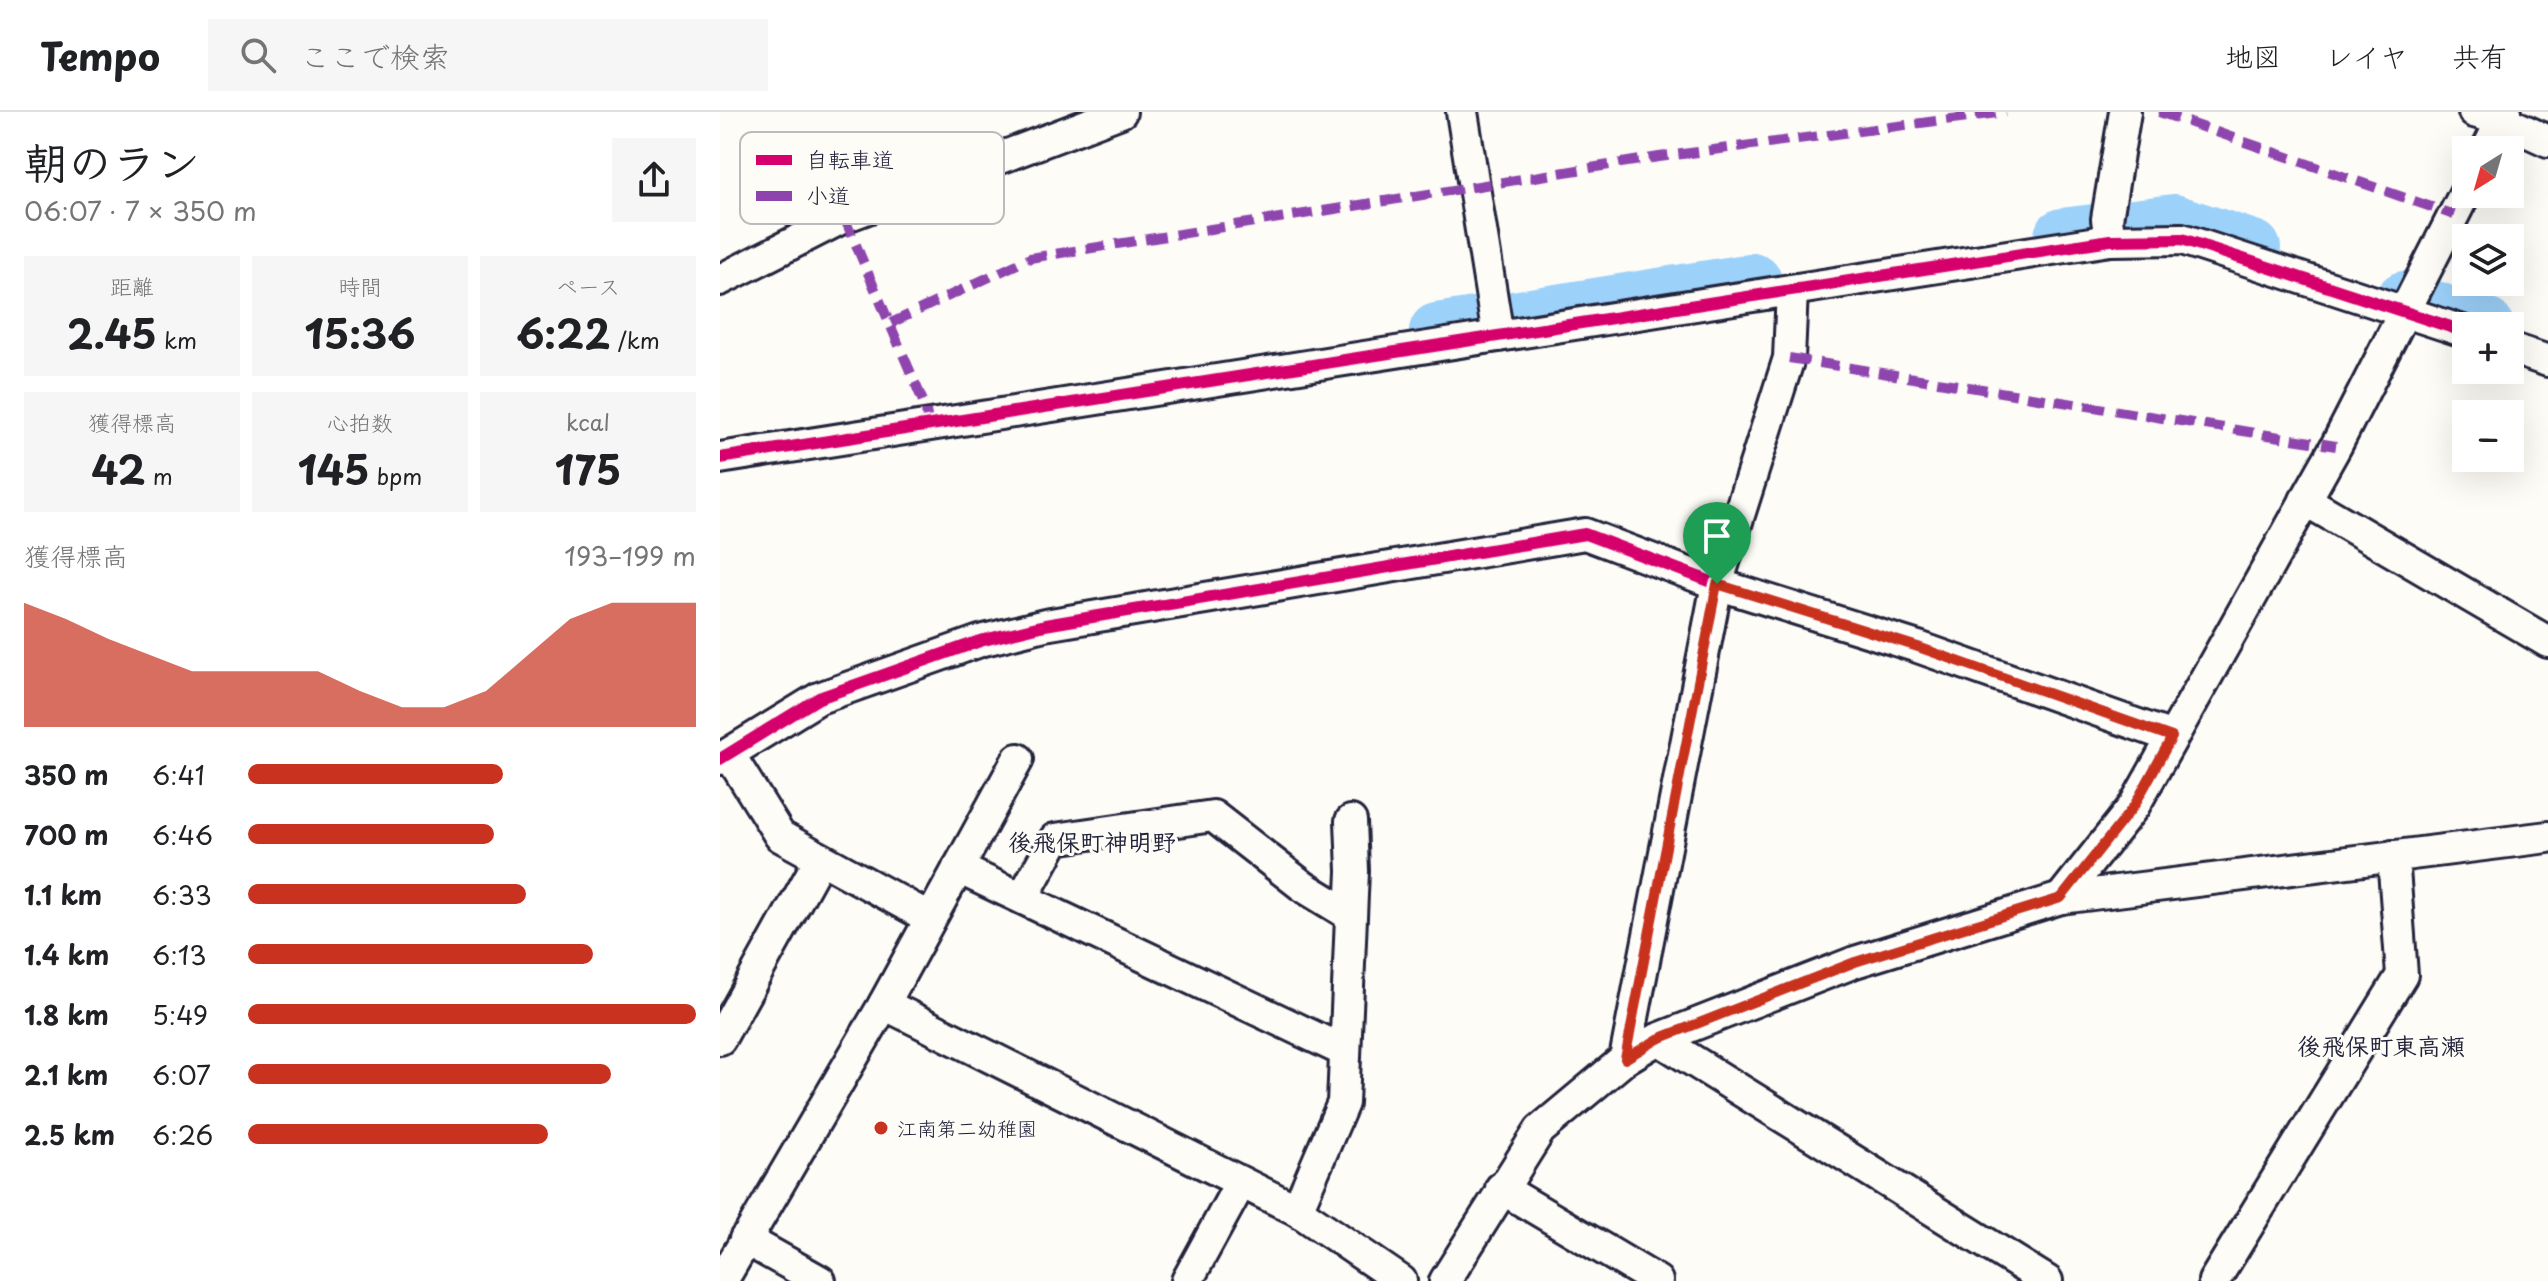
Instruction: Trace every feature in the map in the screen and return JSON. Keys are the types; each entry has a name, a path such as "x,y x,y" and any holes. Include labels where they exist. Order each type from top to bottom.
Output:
{"street":[{"path":"1004,156 1121,112"},
{"path":"1462,112 1497,326"},
{"path":"2109,231 2125,112"},
{"path":"2490,136 2494,115 2548,141"},
{"path":"2061,898 2134,806 2305,500 2457,208"},
{"path":"720,280 830,224"},
{"path":"720,458 1497,326 1792,290 2109,231 2182,239 2409,304 2452,325"},
{"path":"1625,1059 1717,584 1789,358 1792,290"},
{"path":"2524,353 2548,361"},
{"path":"2305,500 2548,642"},
{"path":"930,918 780,836 724,756 819,698 980,641 1045,625 1585,534 1717,584 1918,647 2172,737"},
{"path":"722,1281 736,1239 884,1004 1018,759"},
{"path":"1023,897 1055,839 1213,816 1304,887 1350,915"},
{"path":"1297,1210 1343,1103 1351,821"},
{"path":"1445,1281 1540,1130 1625,1059 1658,1039 1855,962 2061,898 2548,837"},
{"path":"2214,1281 2402,975 2393,856"},
{"path":"720,1039 820,859"},
{"path":"958,868 1344,1051"},
{"path":"884,1004 1297,1210 1401,1281"},
{"path":"1658,1039 2047,1281"},
{"path":"1187,1281 1240,1184"},
{"path":"1501,1188 1657,1281"},
{"path":"736,1239 820,1281"}],"waterway":[{"path":"2062,236 2174,222 2253,248"},
{"path":"1437,331 1754,281"},
{"path":"2404,299 2452,315"}],"marked path":[{"path":"891,323 1030,258 1659,157 2006,112"},
{"path":"2159,112 2454,215"},
{"path":"847,224 925,406 929,426"},
{"path":"1789,358 2336,446"}],"cycle path":[{"path":"720,458 2110,240 2182,239 2452,327"},
{"path":"720,759 819,698 980,641 1045,625 1585,534 1717,584 1918,647 2172,737"}],"place":[{"name":"江南第二幼稚園","path":"881,1128"}],"district":[{"name":"後飛保町神明野","path":"1092,841"},
{"name":"後飛保町東高瀬","path":"2381,1045"}],"route":[{"path":"1717,584 1918,647 2172,737 2134,806 2061,898 1855,962 1658,1039 1625,1059 1670,834 1717,584"}]}
